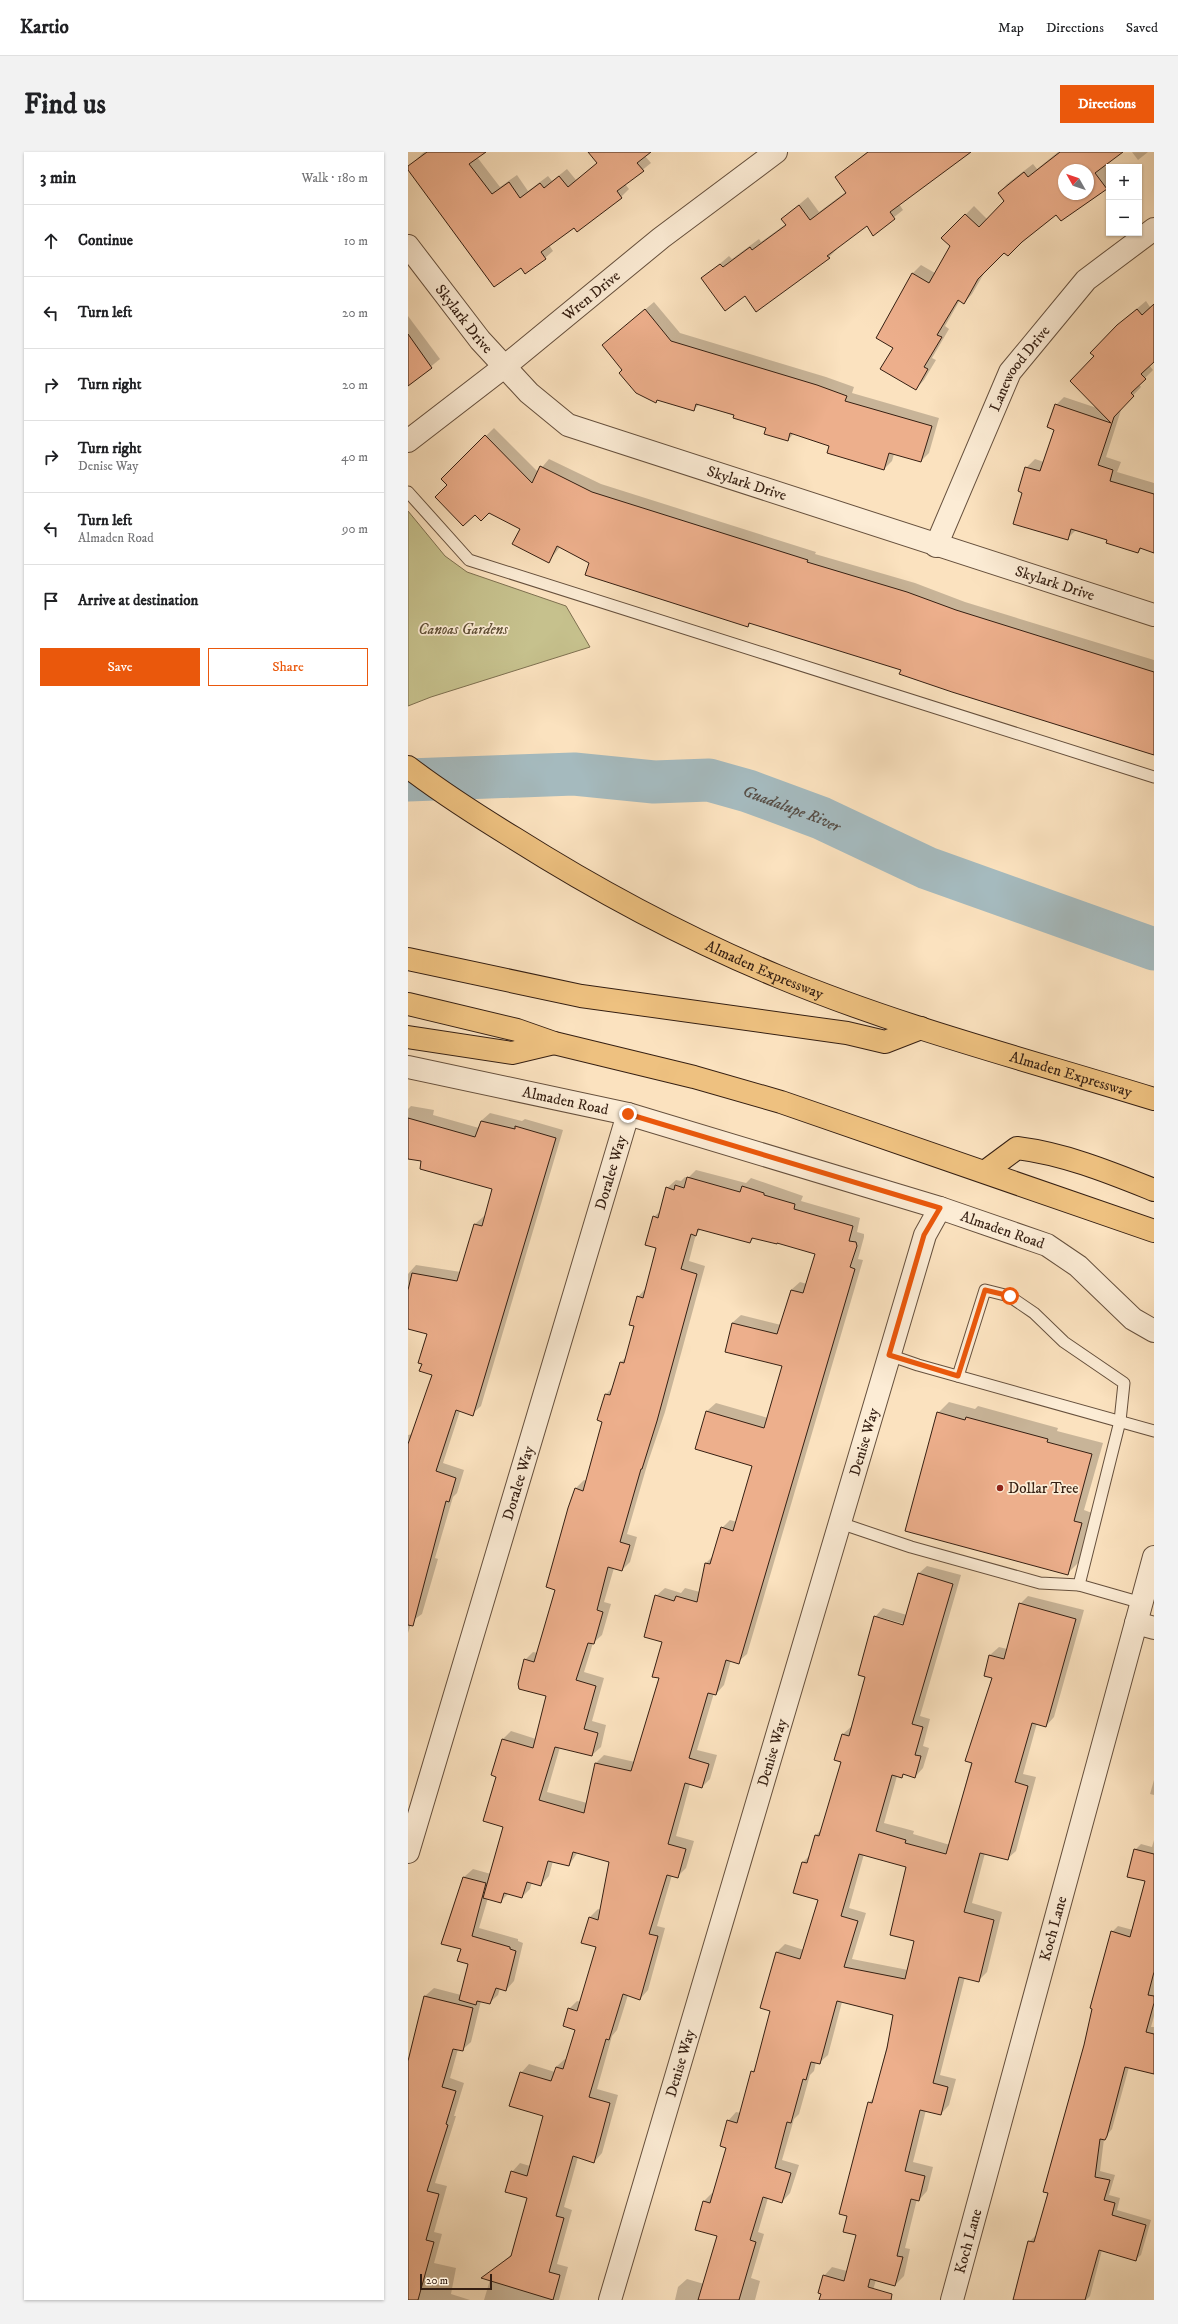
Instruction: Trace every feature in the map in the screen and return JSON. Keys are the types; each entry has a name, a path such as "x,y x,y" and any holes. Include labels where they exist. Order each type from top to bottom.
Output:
{"main road":[{"name":"Almaden Expressway","path":"408,767 452,798 536,852 624,902 672,928 777,976 921,1028 1154,1099"},
{"path":"408,959 581,996 847,1034 885,1042 921,1028"},
{"path":"408,1004 517,1030 554,1043 694,1077 774,1100 1154,1231"},
{"path":"408,1037 512,1053 554,1043"},
{"path":"986,1172 1017,1148 1042,1151 1086,1163 1154,1190"}],"street":[{"name":"Wren Drive","path":"408,441 504,367 661,238 776,152"},
{"name":"Lanewood Drive","path":"936,546 1010,372 1086,280 1154,229"},
{"name":"Skylark Drive","path":"408,246 480,340 504,367 529,393 568,425 936,546 1154,615"},
{"name":"Almaden Road","path":"408,1067 628,1114 940,1208 1047,1245 1078,1266 1128,1315 1154,1331"},
{"name":"Doralee Way","path":"408,1852 628,1114"},
{"name":"Denise Way","path":"610,2300 924,1235 940,1208"},
{"name":"Koch Lane","path":"952,2300 1144,1618 1154,1557"}],"lane":[{"path":"408,492 469,560 1154,777"},
{"path":"958,1376 985,1290 1010,1296 1034,1313 1064,1342 1124,1383 1120,1422 1079,1585"},
{"path":"889,1355 1154,1431"},
{"path":"840,1523 911,1547 1040,1583 1079,1585 1144,1618"}],"green space":[{"name":"Canoas Gardens","path":"408,511 445,556 467,572 566,606 590,647 431,697 408,706"}],"building":[{"path":"427,152 486,152 469,164 492,194 509,182 520,198 540,183 544,188 559,176 568,187 597,163 588,152 651,152 637,163 644,171 617,191 622,198 577,232 574,228 541,252 546,259 525,274 521,268 494,287 408,170 408,166"},
{"path":"868,152 971,152 890,212 895,219 873,236 867,226 827,256 830,258 756,312 745,296 725,311 701,278 720,264 723,267 750,247 752,250 786,225 781,219 799,205 810,220 846,193 835,177"},
{"path":"1060,152 1123,152 1095,173 1106,190 1094,198 1094,164 1058,164 1058,200 1091,200 1061,221 1056,215 1022,242 1008,256 1004,253 978,279 964,304 958,300 937,335 942,337 924,367 928,369 916,390 880,369 893,348 876,338 912,273 929,283 950,246 941,238 965,214 979,227 1004,201 998,193 1024,172 1028,177"},
{"path":"1154,304 1154,362 1141,374 1146,379 1131,393 1134,396 1114,417 1098,465 1113,470 1110,481 1154,494 1154,553 1140,548 1138,553 1106,543 1107,540 1071,529 1068,540 1013,524 1022,493 1018,491 1025,467 1040,471 1054,430 1047,427 1055,404 1111,423 1070,381 1094,356 1090,353 1117,325 1137,309 1142,315"},
{"path":"645,309 671,341 817,385 847,396 845,401 932,426 921,462 889,453 884,470 827,453 829,446 790,433 788,441 764,434 766,428 733,418 734,415 696,404 694,411 657,400 656,403 636,393 619,373 622,370 602,345"},
{"path":"408,334 432,368 408,386"},
{"path":"485,435 532,483 540,466 592,492 808,560 807,562 907,592 956,610 1154,672 1154,755 952,692 899,674 901,670 749,623 748,627 585,575 589,563 557,546 549,563 512,544 520,529 489,513 481,521 475,515 463,526 435,497 447,485 441,479"},
{"path":"408,1118 475,1137 481,1121 515,1129 515,1126 556,1138 473,1416 456,1410 436,1471 456,1478 449,1502 446,1501 413,1626 408,1625 408,1444 432,1375 419,1371 422,1364 418,1363 427,1334 408,1329 408,1290 412,1273 457,1281 474,1224 482,1226 492,1189 420,1169 421,1161 408,1159"},
{"path":"687,1177 740,1192 742,1186 764,1193 764,1195 795,1204 794,1209 853,1226 849,1241 856,1242 857,1246 850,1267 855,1269 739,1664 726,1660 716,1695 708,1693 689,1758 709,1764 702,1788 685,1783 668,1844 686,1849 678,1878 667,1875 649,1934 658,1936 640,2000 623,1994 609,2040 606,2039 589,2097 610,2103 594,2163 573,2156 556,2216 564,2218 549,2272 560,2275 553,2300 481,2278 511,2256 527,2198 505,2192 511,2171 527,2176 543,2116 509,2106 520,2072 551,2081 556,2067 563,2069 575,2030 563,2026 568,2008 577,2011 596,1947 581,1943 589,1917 598,1920 609,1862 573,1852 569,1866 548,1861 541,1886 527,1882 522,1898 504,1893 501,1903 483,1898 503,1827 483,1821 496,1777 491,1775 502,1739 533,1748 546,1696 519,1689 518,1684 524,1659 534,1662 555,1590 546,1587 568,1508 575,1488 583,1491 602,1422 597,1420 605,1394 610,1395 620,1362 624,1363 634,1326 629,1325 637,1296 643,1298 656,1248 645,1245 653,1216 658,1218 666,1187 674,1190 675,1185 684,1188","holes":["698,1229 750,1243 752,1238 777,1243 815,1254 803,1293 791,1290 777,1334 732,1323 725,1352 782,1366 764,1428 706,1411 695,1449 752,1466 733,1531 721,1527 710,1564 705,1563 697,1602 676,1596 674,1601 655,1595 644,1637 662,1642 652,1677 659,1678 631,1771 595,1763 584,1813 539,1800 555,1747 592,1756 598,1733 584,1729 596,1686 576,1680 588,1643 594,1644 603,1612 597,1610 608,1567 622,1571 630,1545 620,1542 641,1469 657,1421 697,1274 681,1269 691,1234 696,1236"]},
{"name":"Dollar Tree","path":"937,1412 965,1420 966,1417 1048,1439 1047,1442 1092,1454 1074,1521 1082,1523 1068,1575 905,1531"},
{"path":"918,1573 953,1584 912,1724 923,1727 915,1755 921,1756 915,1778 903,1774 902,1778 892,1775 876,1831 906,1840 905,1843 946,1854 972,1763 965,1761 992,1678 984,1676 989,1655 1004,1659 1019,1603 1076,1619 1046,1727 1032,1723 1015,1782 1028,1786 1008,1860 980,1853 964,1912 994,1920 979,1982 959,1977 933,2083 948,2087 941,2115 920,2110 905,2171 925,2176 919,2201 911,2199 897,2256 903,2257 895,2286 870,2279 868,2287 892,2294 891,2300 819,2300 821,2294 818,2293 823,2275 844,2281 856,2235 843,2232 847,2216 839,2214 868,2102 872,2103 887,2048 893,2015 837,2001 820,2064 811,2062 806,2080 803,2079 791,2123 787,2122 775,2168 791,2173 782,2203 763,2197 750,2240 756,2242 739,2300 698,2300 717,2236 695,2230 703,2201 710,2203 726,2148 720,2146 727,2120 737,2123 751,2071 754,2072 770,2011 760,2008 776,1952 800,1959 818,1900 793,1893 802,1862 807,1863 815,1835 819,1836 841,1762 834,1760 842,1734 849,1736 865,1677 858,1675 874,1616 903,1625","holes":["859,1854 906,1867 890,1935 914,1941 905,1979 844,1967 858,1921 841,1916"]},
{"path":"1134,1849 1154,1854 1154,1972 1148,1995 1154,1996 1154,2003 1146,2032 1154,2034 1154,2074 1125,2067 1107,2136 1105,2140 1100,2139 1095,2177 1110,2180 1104,2200 1115,2203 1112,2215 1146,2225 1136,2261 1099,2250 1085,2300 1013,2300 1028,2241 1034,2242 1048,2193 1043,2192 1084,2045 1092,2009 1090,2008 1111,1931 1130,1937 1145,1881 1127,1877"},
{"path":"463,1877 486,1883 472,1936 510,1947 510,1949 516,1951 506,1991 496,1988 490,2004 477,2001 476,2005 459,2000 468,1964 457,1961 461,1949 441,1944"},
{"path":"424,1996 473,2008 463,2051 453,2049 442,2087 456,2091 446,2124 448,2125 427,2191 439,2194 426,2240 434,2242 418,2300 408,2300 408,2061"}],"waterway":[{"name":"Guadalupe River","path":"408,780 574,774 654,782 709,780 748,791 821,818 927,868 1154,949"}],"place":[{"name":"Dollar Tree","path":"1000,1488"}],"route":[{"path":"628,1114 940,1208 924,1235 889,1355 958,1376 985,1290 1010,1296"}]}
